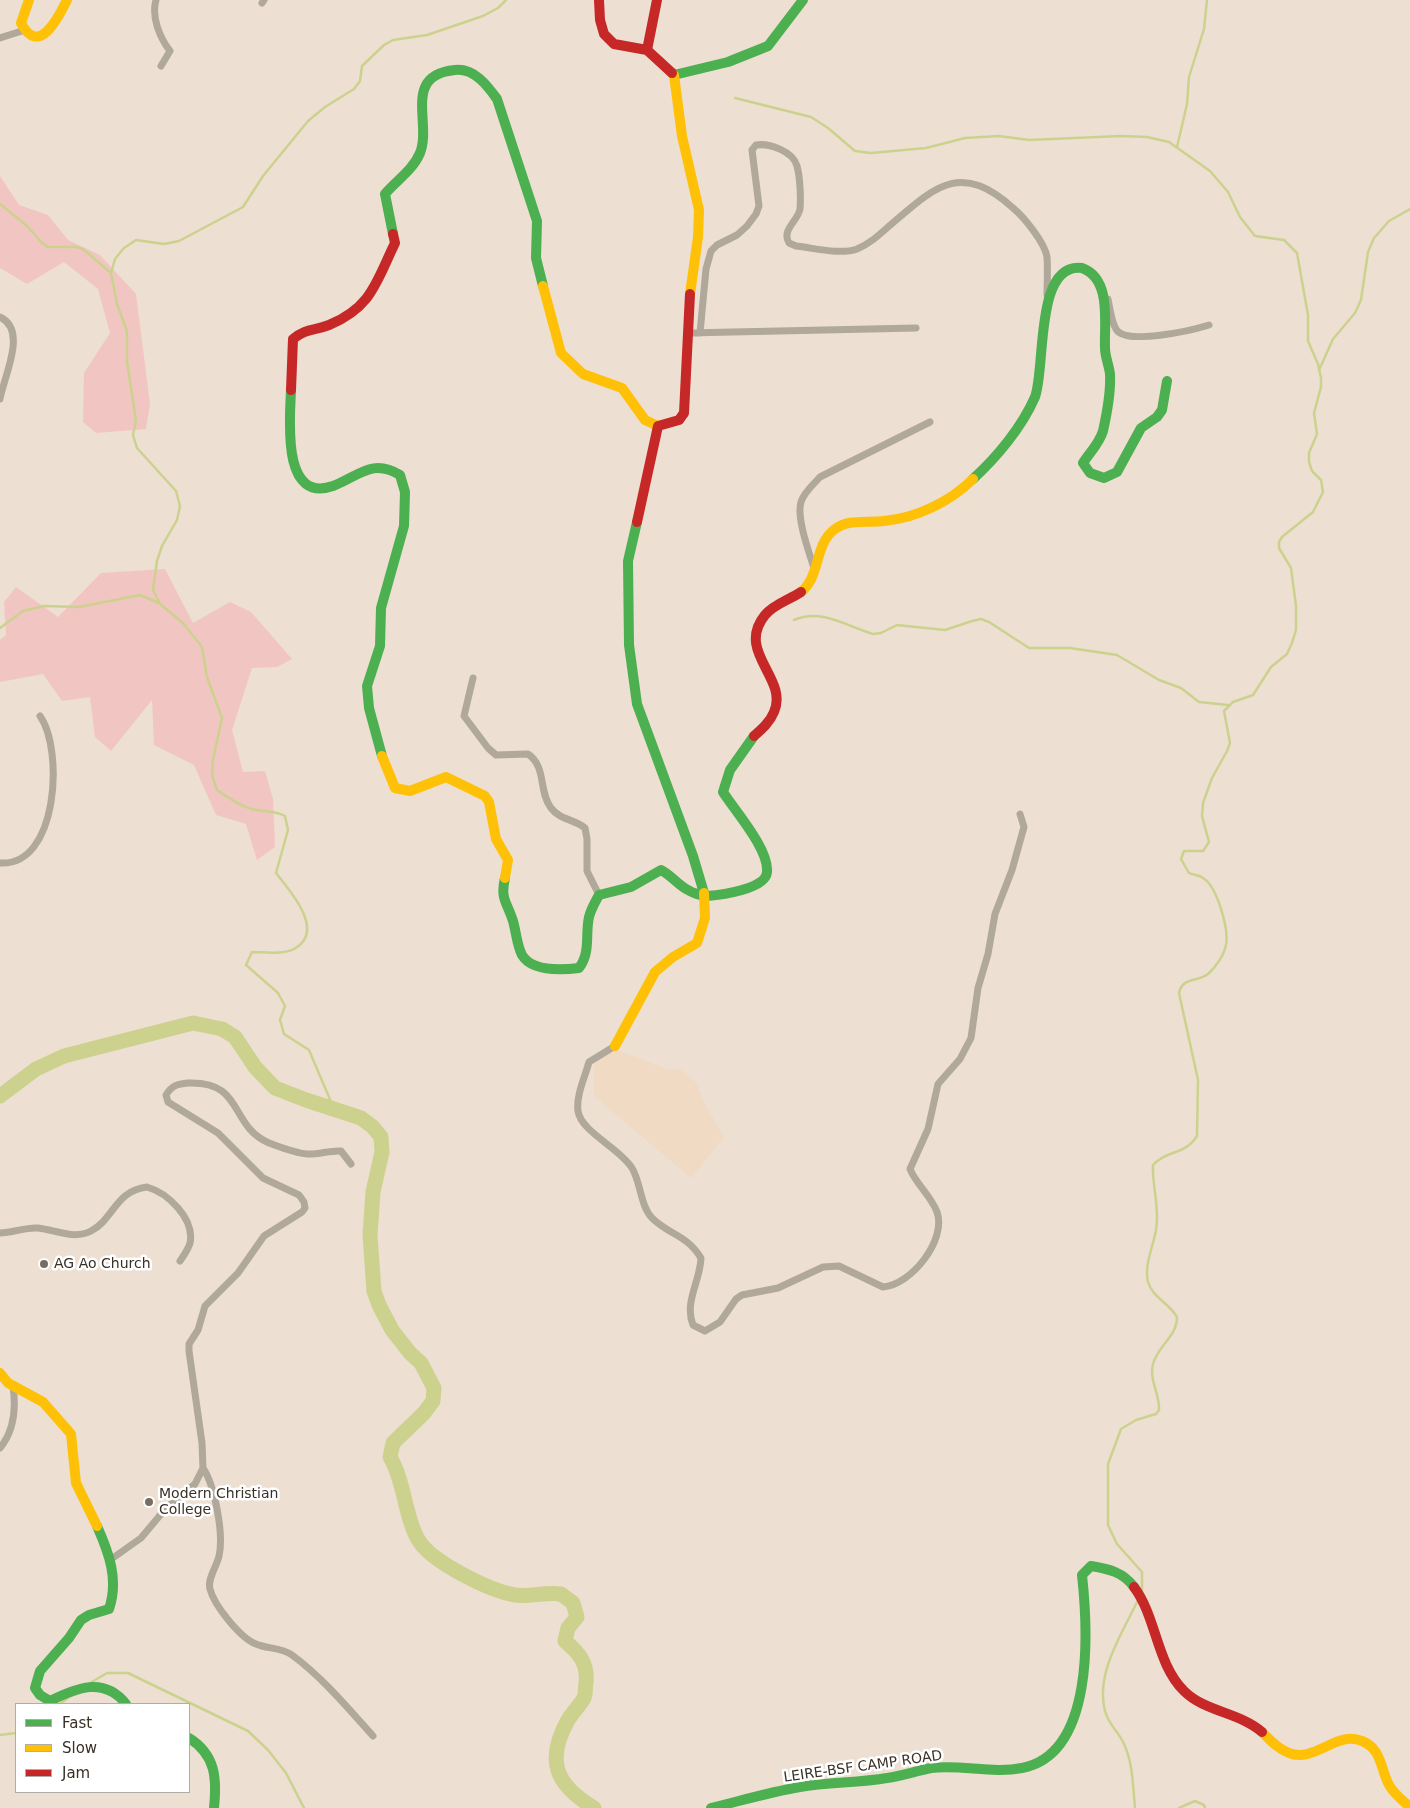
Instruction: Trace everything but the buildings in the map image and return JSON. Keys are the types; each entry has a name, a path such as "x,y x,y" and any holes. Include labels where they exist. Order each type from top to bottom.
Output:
{"main road":[{"path":"29,0 21,23 25,30 39,35 48,33 55,25 67,0"},
{"path":"599,0 600,20 604,34 614,44 647,50 674,75 682,136 700,210 687,333 684,413 679,420 658,426 645,420 622,388 583,374 574,368 561,353 548,311 547,294 536,258 537,221 497,99 488,85 472,73 459,70 436,75 425,85 421,98 420,151 415,162 385,194 395,243 372,293 354,312 326,326 302,332 293,339 289,440 291,452 300,476 311,487 316,489 328,487 376,467 387,466 400,475 404,486 406,500 403,537 395,568 380,609 378,627 380,645 367,686 373,725 395,788 410,791 446,777 474,788 485,796 489,802 496,839 508,860 508,871 502,891 503,900 512,919 522,955 533,965 563,970 573,970 582,965 586,953 589,916 598,895 631,887 661,870 672,876 687,890 704,896 754,887 762,881 766,872 763,852 723,792 723,784 753,738 770,721 775,709 776,691 755,644 759,627 772,608 808,586 815,572 826,538 836,528 916,513 959,493 982,473 1008,440 1032,402 1041,371 1047,299 1059,278 1071,269 1083,268 1094,276 1099,284 1102,296 1105,352 1110,374 1102,436 1094,452 1083,463 1090,473 1104,478 1117,472 1141,428 1157,417 1162,410 1166,381"},
{"path":"647,50 657,0"},
{"path":"674,75 728,62 768,46 803,0"},
{"path":"615,1046 655,972 673,957 696,943 705,918 704,896 693,856 637,704 629,644 628,561 658,426"},
{"path":"0,1373 13,1386 44,1402 71,1434 76,1484 104,1537 115,1592 112,1604 105,1612 84,1617 64,1643 41,1666 36,1683 40,1695 50,1701 68,1690 85,1687 113,1692 125,1703"},
{"name":"LEIRE-BSF CAMP ROAD","path":"711,1808 800,1787 887,1778 933,1768 1000,1772 1024,1768 1042,1761 1054,1753 1064,1740 1074,1721 1085,1642 1086,1609 1082,1575 1091,1566 1104,1566 1127,1576 1140,1596 1168,1666 1184,1691 1200,1703 1234,1714 1253,1724 1274,1744 1289,1754 1303,1755 1325,1749 1342,1740 1358,1738 1371,1746 1382,1760 1389,1785 1410,1807"},
{"path":"190,1739 208,1751 212,1761 215,1777 214,1808"}],"street":[{"path":"156,0 156,18 163,42 170,51 161,66"},
{"path":"0,38 25,30"},
{"path":"700,332 708,259 717,245 737,235 756,214 759,206 752,150 756,145 764,144 788,154 797,165 800,210 787,232 789,243 796,246 846,251 856,250 870,242 932,190 961,182 981,185 995,192 1020,214 1037,236 1047,255 1047,299"},
{"path":"1094,276 1104,286 1116,330 1125,337 1184,332 1209,324"},
{"path":"0,318 10,325 15,338 0,399"},
{"path":"687,333 916,328"},
{"path":"815,572 800,516 801,503 807,491 820,477 930,422"},
{"path":"473,678 465,709 466,720 496,755 528,754 537,761 545,798 550,807 561,817 585,828 587,871 598,895"},
{"path":"0,863 15,861 31,851 44,830 50,810 54,760 46,726 40,716"},
{"path":"615,1046 589,1062 578,1110 582,1122 616,1149 628,1163 638,1181 650,1215 665,1228 688,1241 701,1258 691,1297 689,1315 693,1325 705,1331 714,1328 742,1294 778,1288 823,1267 839,1266 883,1287 902,1282 920,1264 938,1235 937,1214 910,1169 928,1129 938,1084 960,1059 971,1038 978,988 988,954 995,914 1012,870 1024,827 1020,814"},
{"path":"351,1164 341,1151 307,1154 270,1143 258,1137 243,1123 237,1105 216,1086 207,1084 176,1084 166,1095 168,1102 178,1110 218,1133 263,1178 299,1195 304,1202 302,1212 264,1236 238,1272 205,1306 198,1330 189,1344 194,1396 202,1442 203,1468 214,1494 220,1544 216,1566 209,1584 213,1596 233,1626 257,1645 291,1654 342,1701 373,1736"},
{"path":"0,1233 38,1228 81,1235 92,1231 98,1226 129,1192 147,1187 170,1200 189,1224 190,1244 180,1261"},
{"path":"0,1448 6,1440 14,1414 13,1386"},
{"path":"110,1560 141,1538 168,1507 195,1484 203,1468"}],"shaded area":[{"path":"0,176 19,205 48,215 68,240 100,255 136,294 150,404 146,429 96,433 83,422 84,373 110,333 98,289 64,262 27,284 0,268"},
{"path":"165,569 193,623 230,602 251,612 292,659 277,667 252,668 232,730 243,772 265,771 273,799 275,847 257,860 246,824 216,815 194,765 154,745 152,700 111,751 95,737 90,697 62,701 43,674 0,682 0,640 6,635 4,602 16,587 58,617 101,573"},
{"path":"606,1046 669,1070 678,1068 697,1083 703,1101 724,1137 691,1178 594,1096 594,1066"}],"waterway":[{"path":"334,1109 309,1050 284,1034 280,1020 285,1006 278,993 246,965 252,952 279,953 294,949 303,941 307,932 306,922 296,900 276,873 288,830 285,816 275,812 247,807 217,790 212,775 213,760 222,718 207,677 202,647 183,623 160,604 153,590 157,561 162,546 177,520 180,506 176,491 137,448 133,435 136,421 127,361 127,331 117,304 111,273 115,259 124,248 136,240 164,244 179,241 243,207 263,176 308,121 325,107 354,89 360,81 362,66 384,45 393,40 427,35 483,16 498,8 506,0"},
{"path":"1177,147 1187,104 1189,77 1204,29 1207,0"},
{"path":"735,98 811,117 828,128 855,151 871,153 926,148 965,138 999,136 1029,140 1120,136 1147,137 1169,142 1210,171 1228,192 1240,217 1255,236 1284,240 1297,253 1308,315 1308,341 1318,364 1321,378 1321,387 1314,413 1317,434 1309,453 1309,462 1312,471 1321,480 1323,492 1313,512 1282,537 1279,542 1279,548 1291,568 1296,606 1296,630 1292,643 1287,654 1271,667 1253,695 1233,702 1224,711 1230,743 1212,778 1203,803 1202,816 1209,842 1203,851 1184,851 1181,859 1189,873 1203,878 1213,890 1224,919 1226,945 1214,968 1208,974 1183,984 1179,993 1198,1080 1197,1136 1187,1147 1164,1157 1153,1165 1157,1222 1147,1276 1153,1292 1177,1317 1171,1336 1155,1357 1153,1364 1152,1376 1159,1410 1156,1414 1136,1420 1121,1429 1108,1464 1108,1525 1117,1544 1142,1572 1142,1592"},
{"path":"0,204 27,226 48,247 76,247 83,249 111,273"},
{"path":"1320,368 1333,339 1355,313 1361,300 1368,252 1374,238 1389,221 1410,209"},
{"path":"0,628 23,611 44,606 79,607 140,595 159,603"},
{"path":"794,620 804,617 824,617 873,634 881,633 897,625 945,630 981,619 989,622 1029,648 1070,648 1117,655 1159,680 1181,688 1199,702 1228,705"},
{"path":"0,1096 36,1069 64,1056 193,1023 222,1029 235,1037 255,1067 275,1088 361,1118 373,1127 381,1137 382,1152 373,1192 370,1235 374,1291 392,1330 410,1353 421,1363 434,1388 433,1401 424,1413 393,1443 390,1457 399,1478 414,1532 419,1541 436,1558 477,1582 515,1595 561,1594 573,1603 577,1617 568,1628 565,1641 578,1654 584,1664 586,1670 585,1693 584,1698 568,1720 561,1735 556,1760 558,1771 563,1781 581,1799 594,1808"},
{"path":"1135,1808 1132,1775 1127,1751 1106,1716 1103,1697 1104,1682 1112,1653 1138,1600"},
{"path":"90,1683 107,1673 128,1673 248,1731 268,1750 286,1773 304,1808"},
{"path":"61,1703 73,1694"},
{"path":"0,1735 15,1733"},
{"path":"1179,1808 1195,1801 1204,1805 1205,1808"}],"traffic: fast":[{"path":"672,73 674,75 728,62 768,46 803,0"},
{"path":"393,234 385,194 409,170 420,153 423,141 422,102 424,91 429,81 439,74 455,70 468,72 479,78 497,99 537,221 536,258 543,286"},
{"path":"973,479 1008,441 1035,397 1049,299 1056,282 1067,271 1082,268 1092,274 1098,282 1104,303 1105,351 1110,374 1110,388 1103,431 1097,444 1083,463 1090,473 1104,478 1117,472 1141,428 1157,417 1162,410 1167,381"},
{"path":"291,390 290,437 292,455 297,471 304,483 316,488 333,486 366,470 381,468 400,475 405,492 404,526 381,608 380,646 367,686 369,708 382,756"},
{"path":"637,522 628,561 629,645 637,704 693,856 704,893"},
{"path":"505,878 504,896 513,921 520,951 527,961 548,969 579,968 585,956 589,917 599,895 631,887 661,870 685,888 705,896 742,890 759,883 765,878 767,872 763,852 723,792 730,770 754,736"},
{"path":"97,1526 109,1556 113,1577 112,1598 109,1609 89,1615 81,1620 69,1638 40,1671 35,1688 40,1695 50,1701 80,1689 99,1687 117,1695 125,1703"},
{"path":"711,1808 778,1791 811,1785 876,1780 942,1767 1011,1770 1022,1768 1046,1758 1063,1740 1075,1715 1082,1687 1085,1657 1082,1575 1091,1566 1104,1568 1125,1578 1134,1587"},
{"path":"190,1739 205,1752 213,1768 215,1778 214,1808"}],"traffic: slow":[{"path":"29,0 21,23 28,33 35,36 48,31 67,0"},
{"path":"674,75 682,136 699,210 698,237 690,294"},
{"path":"543,286 561,353 583,374 622,388 645,420 658,426"},
{"path":"801,592 812,578 820,551 828,535 835,529 852,523 896,519 932,508 954,495 973,479"},
{"path":"382,756 395,788 410,791 446,777 485,796 489,802 496,839 508,860 505,878"},
{"path":"615,1046 655,972 673,957 697,943 705,918 704,893"},
{"path":"0,1373 8,1383 43,1402 71,1434 76,1483 97,1526"},
{"path":"1262,1732 1281,1749 1299,1755 1308,1754 1344,1740 1353,1739 1369,1744 1377,1754 1391,1788 1410,1807"}],"traffic: jam":[{"path":"599,0 600,20 604,34 614,44 647,50 672,73"},
{"path":"647,50 657,0"},
{"path":"291,390 293,339 306,331 324,327 343,318 364,301 377,281 395,243 393,234"},
{"path":"637,522 658,426 679,420 684,413 690,294"},
{"path":"754,736 770,719 777,700 775,688 759,653 756,641 757,628 769,611 801,592"},
{"path":"1134,1587 1148,1612 1168,1667 1184,1691 1192,1698 1243,1720 1262,1732"}],"place":[{"name":"AG Ao Church","path":"44,1264"},
{"name":"Modern Christian College","path":"149,1502"}]}
